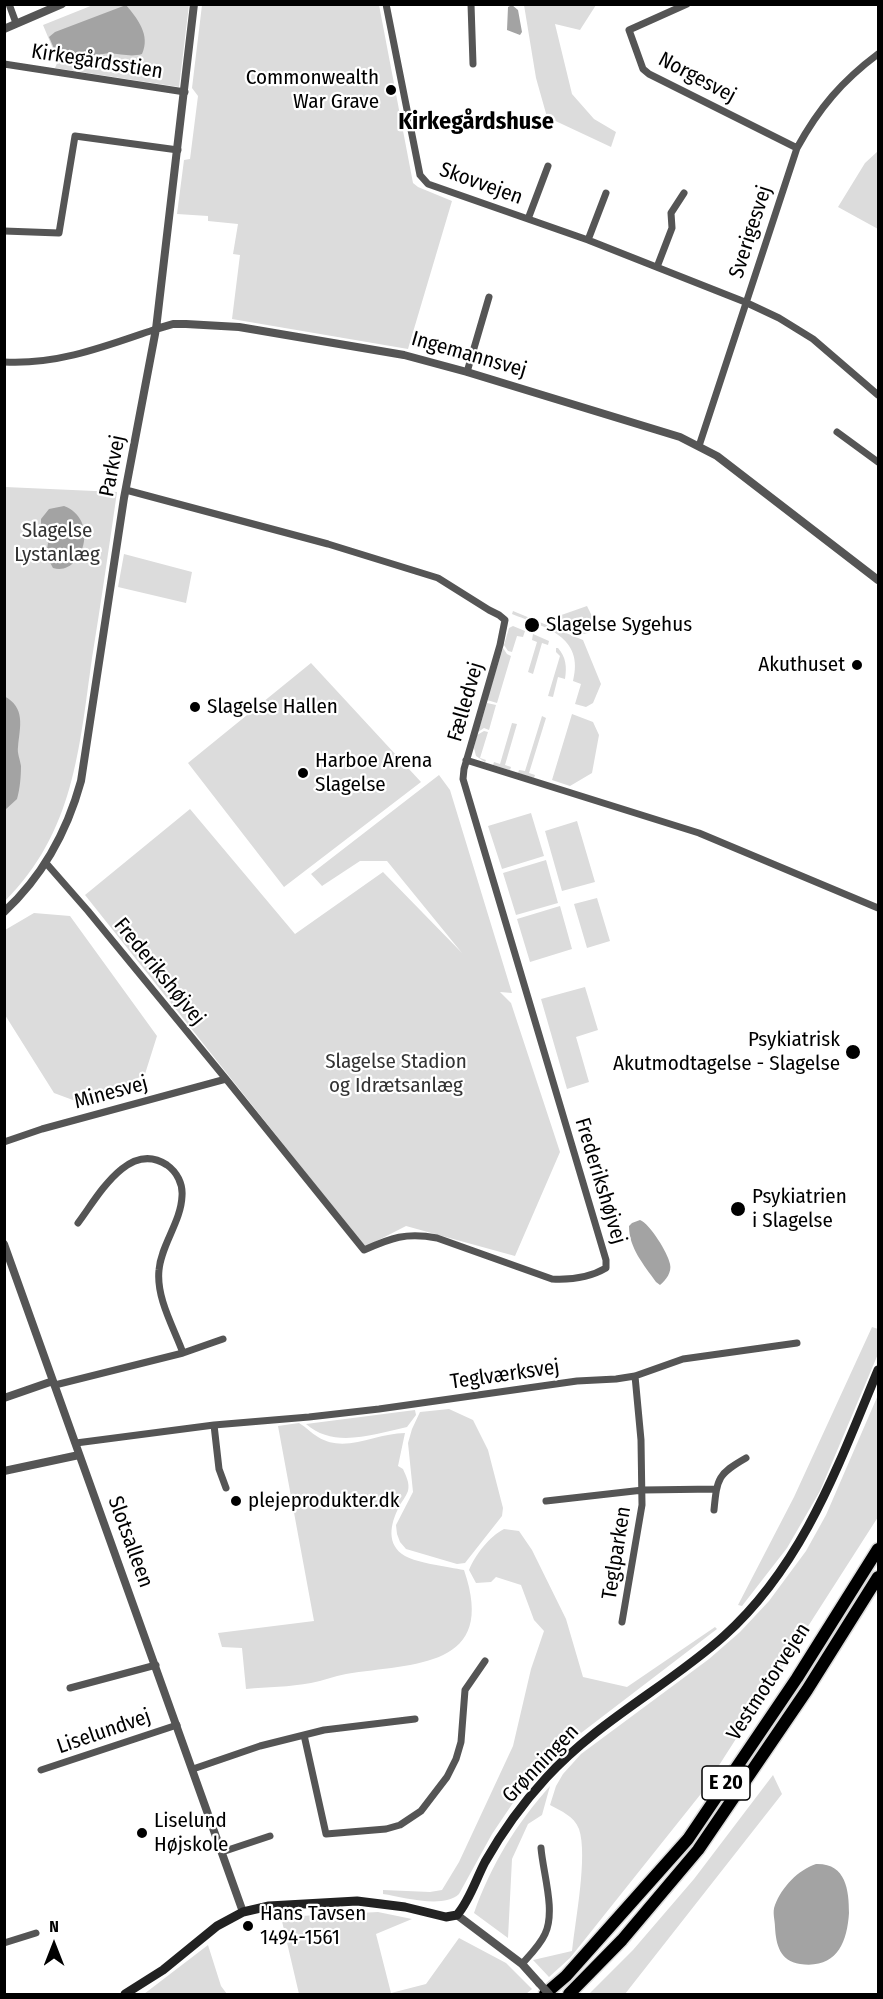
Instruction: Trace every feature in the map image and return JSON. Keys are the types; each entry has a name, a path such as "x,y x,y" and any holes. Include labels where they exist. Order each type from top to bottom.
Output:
{"highway":[{"name":"Vestmotorvejen","path":"547,1995 688,1839 797,1678 879,1549"},
{"name":"Vestmotorvejen","path":"569,1995 622,1940 698,1850 807,1690 879,1577"}],"main road":[{"name":"Grønningen","path":"457,1915 506,1828 548,1776 592,1736 725,1635 781,1572 802,1541 820,1506 879,1370"},
{"path":"125,1995 163,1970 217,1926 243,1912 276,1906 357,1901 405,1907 446,1917 457,1915"}],"street":[{"path":"9,4 16,23"},
{"path":"4,28 62,4"},
{"name":"Parkvej","path":"4,912 22,895 46,863 60,839 75,804 81,781 126,490 156,329 186,92 194,4"},
{"name":"Skovvejen","path":"386,4 420,175 428,184 588,240 745,302 779,318 813,339 879,396"},
{"path":"471,4 473,64"},
{"name":"Norgesvej","path":"687,4 629,30 643,69 797,148"},
{"name":"Sverigesvej","path":"699,446 797,148 824,104 853,73 879,54"},
{"name":"Kirkegårdsstien","path":"4,64 186,92"},
{"path":"4,231 59,233 75,136 178,150"},
{"name":"Skovvejen","path":"528,219 548,166"},
{"path":"588,240 606,193"},
{"path":"657,267 672,228 671,213 684,193"},
{"path":"467,372 489,297"},
{"name":"Ingemannsvej","path":"4,363 27,364 52,361 94,350 172,324 239,327 404,355 680,437 717,456 879,580"},
{"path":"837,432 879,462"},
{"name":"Fælledvej","path":"126,490 328,544 438,578 505,620 500,645 466,760 699,833 879,908"},
{"name":"Frederikshøjvej","path":"46,863 226,1079 363,1250 391,1238 421,1235 437,1238 552,1279 582,1278 606,1268 606,1260 465,791 463,779 466,760"},
{"name":"Minesvej","path":"4,1142 42,1129 226,1079"},
{"path":"78,1223 119,1169 132,1161 146,1159 157,1161 167,1165 175,1173 180,1182 181,1204 162,1257 159,1284 183,1353"},
{"name":"Slotsalleen","path":"4,1244 243,1912"},
{"path":"4,1398 54,1383 183,1353 223,1339"},
{"name":"Teglværksvej","path":"76,1443 214,1425 309,1417 577,1381 616,1380 635,1376 683,1359 797,1343"},
{"name":"Teglparken","path":"622,1622 640,1524 643,1490 635,1376"},
{"path":"214,1425 219,1469 226,1488"},
{"path":"4,1471 80,1455"},
{"path":"714,1510 720,1477 726,1469 746,1458"},
{"name":"Teglparken","path":"546,1501 643,1490 716,1489"},
{"path":"304,1735 326,1834 400,1826 421,1811 447,1777 461,1742 465,1690 485,1661"},
{"path":"70,1689 156,1665"},
{"path":"193,1768 260,1746 324,1730 415,1719"},
{"name":"Liselundvej","path":"41,1770 177,1725"},
{"path":"222,1852 270,1836"},
{"path":"522,1964 541,1942 548,1922 548,1892 541,1848"},
{"path":"457,1915 522,1964 547,1995"},
{"path":"4,1943 36,1932"}],"green space":[{"path":"93,5 189,5 179,87 55,68 58,61 43,25"},
{"path":"202,5 379,5 413,183 452,201 408,349 232,319 240,255 233,254 238,224 208,221 208,216 177,214 184,160 190,159 198,96 192,88"},
{"path":"524,5 596,5 580,30 555,24 572,94 594,119 616,132 611,147 547,117 536,78"},
{"path":"878,151 878,229 838,207 865,163"},
{"name":"Slagelse Lystanlæg","path":"5,487 117,492 83,725 70,788 46,847 28,875 5,901"},
{"path":"124,554 192,572 186,603 118,587"},
{"path":"587,606 593,618 588,633 583,634 550,619"},
{"path":"513,611 583,640 601,684 593,703 586,707 575,704 581,684 573,681 575,666 573,653 567,643 549,629 512,614"},
{"path":"513,626 525,631 523,637 517,636 512,652 508,651 504,645 509,628"},
{"path":"533,634 549,641 548,645 542,643 533,674 528,672 537,642 532,640"},
{"path":"503,648 511,656 497,703 487,700"},
{"path":"556,648 563,655 566,670 565,679 558,677 553,697 548,696 560,656"},
{"name":"Harboe Arena Slagelse","path":"311,663 421,782 284,887 188,763"},
{"path":"487,703 496,705 489,730 484,728 478,732"},
{"path":"572,714 593,722 599,735 592,773 570,786 552,780"},
{"path":"542,716 546,718 529,773 535,775 534,778 518,773 519,770 525,771"},
{"path":"512,723 517,724 505,765 511,767 510,770 493,765 494,762 500,764"},
{"path":"484,731 488,732 480,758 486,760 485,762 476,756 474,748 477,735"},
{"name":"Slagelse Stadion og Idrætsanlæg","path":"439,775 450,790 512,993 500,992 511,1003 560,1152 515,1256 406,1226 365,1247 85,895 190,809 295,934 383,872 462,953 387,861 360,861 322,886 311,874"},
{"path":"531,813 544,856 502,869 488,826"},
{"path":"577,821 595,882 562,891 545,831"},
{"path":"546,860 558,903 516,915 503,873"},
{"path":"597,898 610,941 587,948 574,904"},
{"path":"560,906 572,949 530,962 517,919"},
{"path":"34,913 70,916 157,1036 145,1074 89,1106 54,1093 5,1015 5,930"},
{"path":"585,987 598,1030 576,1037 589,1082 567,1089 541,999"},
{"path":"872,1327 878,1329 878,1354 820,1491 787,1548 742,1606 738,1605 794,1497"},
{"path":"878,1395 878,1517 700,1795 570,1958 549,1977 533,1960 572,1951 582,1872 581,1841 577,1824 571,1817 550,1805 556,1786 563,1774 581,1754 709,1659 740,1632 769,1601 806,1551 826,1515"},
{"path":"449,1409 473,1420 488,1450 503,1508 502,1516 465,1563 457,1564 406,1549 400,1542 396,1525 413,1492 408,1443 412,1429 420,1412"},
{"path":"415,1410 416,1415 407,1427 355,1438 329,1436 317,1432 306,1424"},
{"path":"299,1423 318,1437 339,1444 405,1433 398,1466 403,1469 408,1488 393,1520 392,1540 405,1556 464,1570 471,1602 469,1626 460,1644 443,1655 422,1662 346,1674 311,1683 246,1689 242,1648 222,1647 218,1633 314,1621 278,1426"},
{"path":"504,1529 519,1531 532,1550 566,1619 583,1677 627,1687 715,1627 717,1629 564,1746 523,1788 492,1834 459,1894 443,1901 433,1901 383,1894 383,1890 430,1892 442,1890 459,1862 513,1746 531,1669 544,1631 534,1620 521,1585 496,1577 491,1582 476,1583 469,1570 484,1546"},
{"path":"773,1775 782,1794 625,1994 589,1994 633,1950 694,1879"},
{"path":"550,1786 542,1815 528,1824 512,1859 508,1938 474,1913 488,1878 515,1830"},
{"path":"378,1912 412,1919 376,1934 391,1993 426,1984 459,1938 506,1963 532,1989 526,1994 299,1994 281,1917"},
{"path":"208,1945 221,1986 227,1994 144,1994"}],"shaded area":[{"path":"126,5 142,27 145,40 142,54 68,56 56,53 49,37 55,32"},
{"path":"512,5 518,10 522,32 520,35 507,30 508,7"},
{"path":"64,506 75,513 82,523 83,546 79,556 72,564 63,568 53,568 46,555 48,543 41,528 41,519 49,509"},
{"path":"4,696 16,706 19,712 18,749 21,766 17,799 5,810"},
{"path":"640,1220 653,1233 669,1259 669,1273 660,1285 634,1249 629,1226"},
{"path":"816,1864 834,1868 844,1880 848,1895 848,1924 842,1944 831,1958 823,1963 800,1964 788,1959 780,1951 774,1908 791,1880 803,1870"}],"place":[{"name":"Commonwealth War Grave","path":"391,90"},
{"name":"Slagelse Sygehus","path":"532,625"},
{"name":"Akuthuset","path":"857,665"},
{"name":"Slagelse Hallen","path":"195,707"},
{"name":"Harboe Arena Slagelse","path":"303,773"},
{"name":"Psykiatrisk Akutmodtagelse - Slagelse","path":"853,1052"},
{"name":"Psykiatrien i Slagelse","path":"738,1209"},
{"name":"plejeprodukter.dk","path":"236,1501"},
{"name":"Liselund Højskole","path":"142,1833"},
{"name":"Hans Tavsen 1494-1561","path":"248,1926"}],"district":[{"name":"Kirkegårdshuse","path":"476,122"}]}
